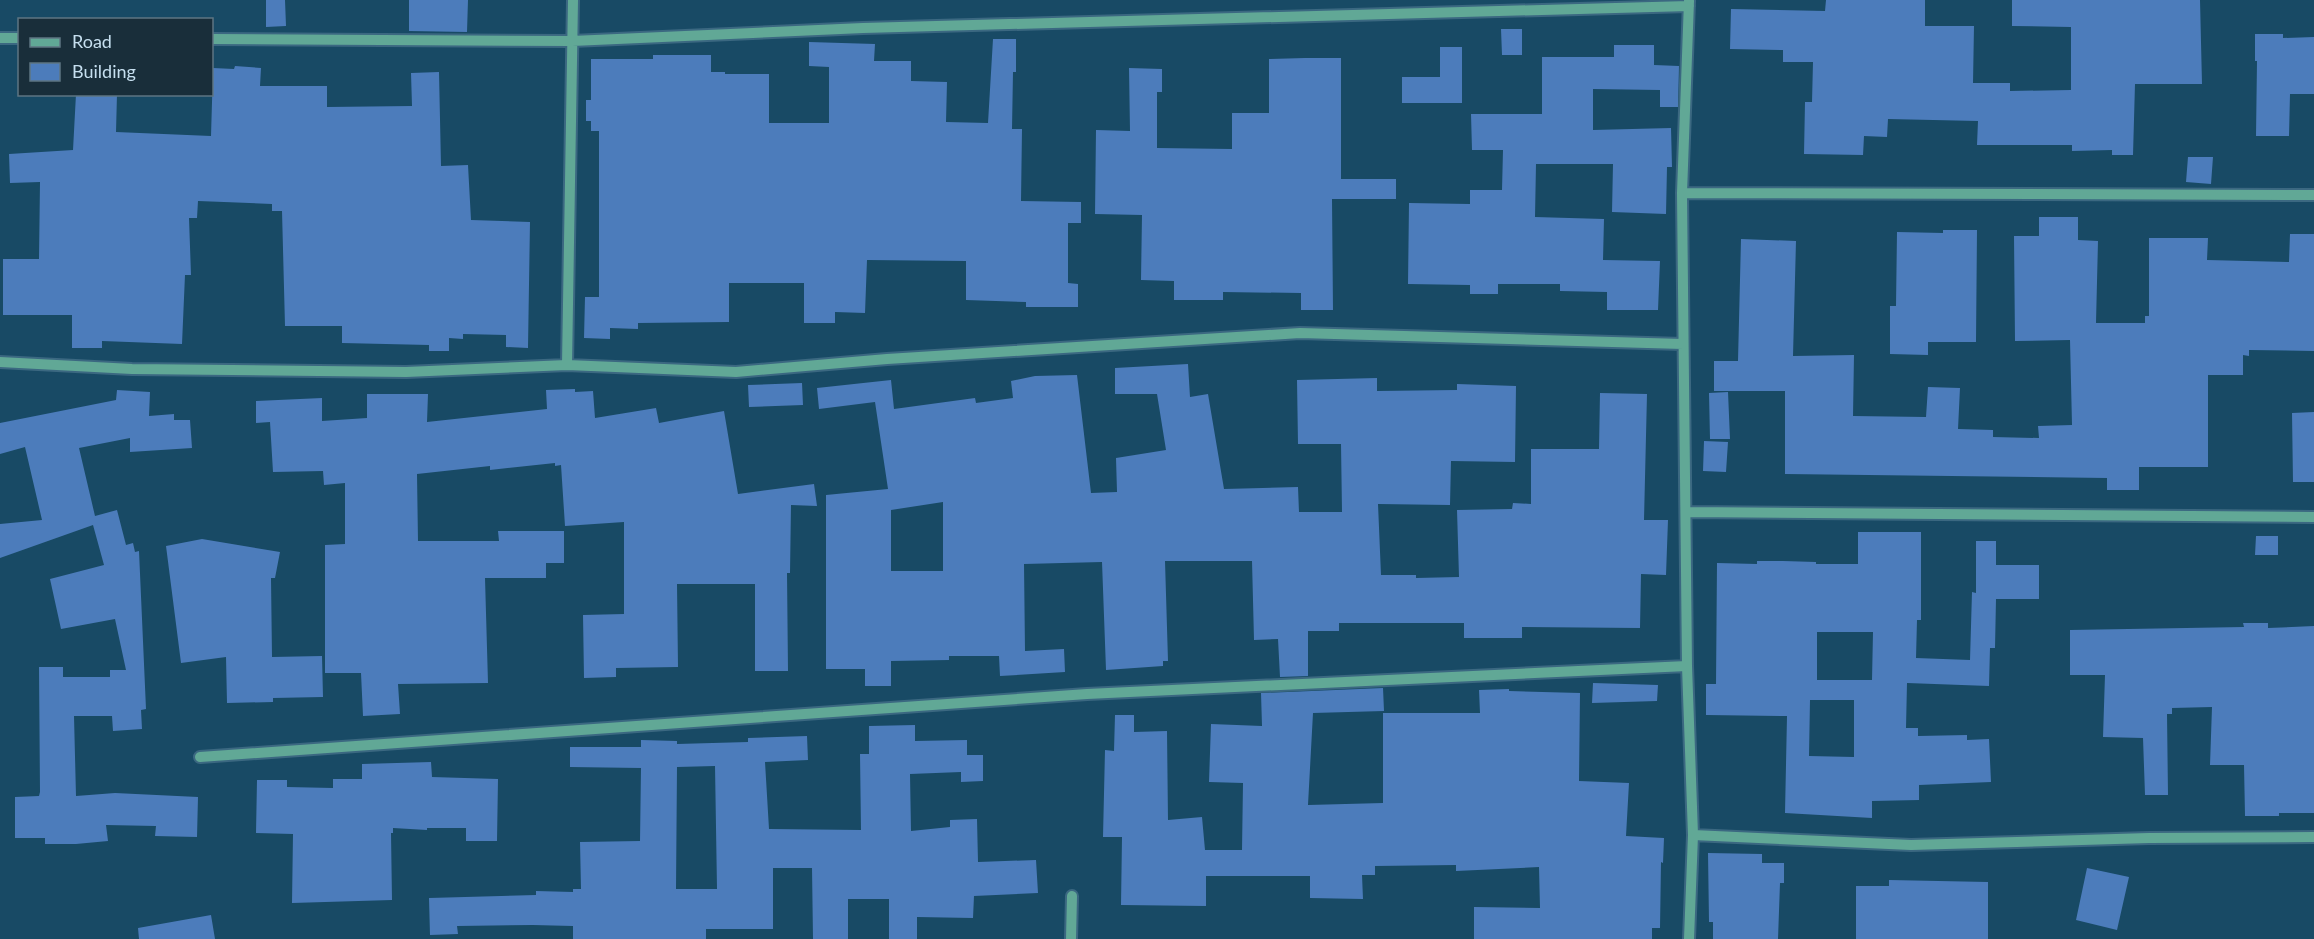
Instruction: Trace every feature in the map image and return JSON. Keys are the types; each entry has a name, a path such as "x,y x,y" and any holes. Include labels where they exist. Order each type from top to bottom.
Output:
{"street":[{"path":"567,365 573,0"},
{"path":"213,39 572,41 863,28 1689,3 1682,193 1687,666 1693,835 1689,939"},
{"path":"0,38 18,38"},
{"path":"1682,193 2314,195"},
{"path":"0,362 132,369 406,372 567,365 736,372 887,359 1300,333 1683,344"},
{"path":"1686,512 2314,517"},
{"path":"200,757 1087,694 1687,666"},
{"path":"1693,835 1911,845 2149,838 2314,837"},
{"path":"1071,939 1072,896"}],"building":[{"path":"266,0 285,0 286,26 266,27"},
{"path":"409,0 468,0 467,32 409,31"},
{"path":"1826,0 1925,0 1925,26 1974,26 1973,83 2010,83 2010,91 2071,90 2071,27 2012,26 2012,0 2200,0 2202,84 2135,84 2133,155 2112,155 2112,150 2072,151 2072,145 1977,145 1978,121 1888,119 1887,137 1864,136 1863,155 1804,154 1805,102 1812,102 1813,62 1783,62 1783,50 1730,49 1731,9 1825,11"},
{"path":"1501,29 1522,29 1522,55 1502,55"},
{"path":"2255,34 2283,34 2283,38 2314,37 2314,94 2290,94 2289,136 2256,136"},
{"path":"993,39 1016,39 1012,129 1022,129 1021,201 1081,202 1081,223 1068,223 1068,283 1078,284 1078,307 1026,307 1026,302 966,300 966,261 867,260 865,313 835,312 835,323 804,323 804,283 729,283 729,322 638,323 638,329 610,328 610,339 584,338 585,297 599,297 599,131 591,131 591,121 586,121 586,100 591,100 591,59 653,59 653,55 711,55 711,72 769,74 769,123 829,123 829,67 809,66 809,42 875,44 874,61 911,61 911,81 947,82 946,122 988,123"},
{"path":"1614,45 1654,45 1654,65 1679,66 1678,107 1660,107 1660,90 1593,89 1593,130 1671,128 1672,167 1667,167 1666,214 1612,212 1613,164 1536,164 1535,217 1604,219 1603,260 1660,261 1658,310 1607,310 1607,292 1560,291 1560,284 1498,284 1498,294 1470,294 1470,285 1408,284 1409,203 1470,204 1470,190 1502,190 1503,150 1472,150 1471,114 1542,114 1542,57 1614,57"},
{"path":"1440,47 1462,47 1462,103 1402,103 1402,77 1440,77"},
{"path":"1341,58 1341,179 1396,179 1396,199 1332,199 1333,310 1301,310 1301,293 1223,292 1223,300 1174,300 1174,281 1141,280 1142,215 1095,214 1096,130 1130,131 1129,68 1162,69 1162,92 1157,92 1157,148 1232,149 1232,113 1269,113 1269,59"},
{"path":"235,66 261,68 260,86 327,86 327,107 412,106 411,73 439,72 441,166 468,165 471,220 530,222 528,348 506,347 506,335 463,334 463,339 449,338 449,351 429,351 429,345 342,343 342,326 285,326 282,211 272,211 272,204 198,201 197,218 189,218 191,275 185,275 182,344 102,341 102,348 72,348 72,315 3,315 3,259 39,259 40,182 10,183 9,154 73,150 76,96 117,96 116,132 211,136 213,68 234,69"},
{"path":"2188,157 2213,157 2211,184 2186,182"},
{"path":"2039,217 2078,217 2078,240 2098,241 2096,323 2145,323 2145,316 2149,316 2149,238 2208,238 2207,260 2289,262 2290,234 2314,234 2314,351 2249,350 2249,356 2243,355 2243,375 2208,375 2208,467 2139,467 2139,490 2107,490 2107,478 1785,474 1785,391 1714,391 1714,361 1738,361 1741,239 1796,241 1793,356 1854,355 1853,416 1926,417 1928,387 1960,388 1958,429 1993,430 1993,437 2039,438 2038,426 2072,425 2070,340 2015,341 2014,236 2039,236"},
{"path":"1943,230 1977,230 1976,342 1928,342 1928,355 1890,354 1890,306 1896,306 1897,232 1943,233"},
{"path":"1188,364 1190,397 1208,394 1224,489 1298,487 1299,512 1342,512 1341,444 1298,444 1297,380 1377,378 1377,391 1457,390 1457,384 1516,386 1515,462 1451,461 1450,505 1378,504 1381,575 1416,575 1416,578 1459,577 1457,510 1512,509 1513,503 1531,504 1531,449 1599,449 1600,393 1647,394 1644,520 1668,520 1666,575 1641,574 1640,628 1522,627 1522,638 1464,638 1464,623 1339,623 1339,631 1308,631 1308,676 1280,677 1278,639 1254,640 1252,561 1165,561 1168,661 1163,661 1163,666 1106,670 1102,562 1024,564 1025,651 1064,649 1065,672 1000,676 999,656 949,656 949,660 891,661 891,686 865,686 865,669 826,669 826,495 888,489 875,402 819,409 817,388 891,380 894,409 975,398 976,403 1013,398 1011,381 1035,376 1077,375 1091,493 1117,492 1116,458 1166,450 1157,394 1115,394 1115,368","holes":["943,502 943,571 891,571 891,510"]},
{"path":"802,383 803,405 749,407 748,385"},
{"path":"575,389 575,392 593,391 595,418 656,408 659,423 724,411 738,494 814,484 817,506 791,505 790,573 787,573 788,671 755,671 755,584 677,584 678,667 616,668 616,677 584,678 583,615 624,614 624,522 565,526 561,465 555,466 555,463 490,470 490,466 417,474 418,541 499,541 498,531 564,531 564,563 546,563 546,578 485,578 488,683 398,684 400,714 363,716 361,673 325,673 325,545 345,544 345,483 324,485 323,471 273,472 270,422 256,423 256,401 322,398 322,421 367,418 367,394 428,394 427,422 547,409 546,390"},
{"path":"117,390 150,392 149,416 174,414 174,420 190,420 192,448 130,452 130,438 79,448 95,516 117,510 126,545 133,543 135,552 139,551 146,709 141,710 142,729 113,731 112,716 74,716 76,796 115,793 198,797 197,837 155,836 156,826 106,825 108,841 45,844 45,838 15,838 15,797 39,796 40,792 39,667 63,667 63,677 110,677 110,670 126,670 115,619 61,629 50,579 104,565 93,525 0,558 0,524 42,520 25,447 0,454 0,423 116,400"},
{"path":"1728,392 1730,439 1710,439 1709,393"},
{"path":"2314,412 2314,482 2293,482 2292,413"},
{"path":"1704,441 1728,442 1726,472 1703,471"},
{"path":"1858,532 1921,532 1921,620 1917,620 1916,658 1970,660 1972,592 1976,593 1976,541 1996,541 1996,565 2039,565 2039,599 1996,599 1995,648 1990,648 1989,686 1907,683 1906,728 1918,728 1918,736 1967,735 1967,740 1989,739 1991,782 1919,785 1919,800 1872,801 1872,818 1785,813 1787,716 1706,715 1706,684 1716,684 1717,563 1757,564 1757,561 1783,561 1858,564","holes":["1817,632 1873,632 1872,680 1817,680","1810,700 1854,700 1854,757 1809,756"]},
{"path":"2256,536 2278,536 2278,555 2255,555"},
{"path":"202,539 280,552 275,578 271,578 272,657 322,656 323,697 273,698 273,702 227,703 226,657 181,663 166,546"},
{"path":"2243,623 2268,623 2268,628 2314,626 2314,813 2245,816 2244,765 2210,765 2212,707 2172,708 2172,714 2167,714 2168,795 2145,795 2143,738 2103,737 2105,675 2070,675 2070,630 2244,627"},
{"path":"1593,683 1658,685 1657,701 1592,703"},
{"path":"1383,688 1384,711 1313,713 1308,805 1383,803 1383,713 1480,713 1479,690 1509,689 1509,691 1580,693 1579,781 1629,783 1626,836 1664,838 1663,863 1661,862 1660,928 1652,928 1652,939 1474,939 1474,907 1540,908 1539,867 1456,871 1456,865 1375,866 1375,875 1362,875 1363,899 1310,898 1310,876 1206,876 1206,906 1121,905 1122,837 1103,837 1105,750 1114,751 1115,715 1134,715 1134,732 1167,731 1168,820 1202,817 1205,850 1242,850 1243,783 1209,782 1211,724 1262,726 1261,693"},
{"path":"915,725 915,741 967,740 967,755 983,755 983,781 961,782 961,772 910,774 911,831 950,827 950,820 977,819 978,862 1036,860 1038,893 974,896 973,918 917,917 917,939 889,939 889,899 848,899 848,939 813,939 812,868 773,868 773,929 706,929 706,939 573,939 573,926 533,925 457,926 458,934 430,935 429,898 536,895 536,891 573,892 573,889 581,889 580,842 640,841 641,768 570,767 570,747 641,747 641,740 677,741 677,744 748,742 748,738 807,736 808,760 765,762 769,829 861,830 860,754 869,754 869,726","holes":["715,766 717,889 676,889 677,767"]},
{"path":"431,762 432,777 498,779 497,841 466,841 466,828 427,828 427,830 393,828 393,833 391,833 392,900 292,903 293,834 256,833 257,780 287,780 287,787 333,788 333,779 362,779 362,764"},
{"path":"1708,853 1762,854 1762,863 1784,863 1784,883 1780,883 1778,939 1713,939 1713,922 1709,922"},
{"path":"2087,868 2129,877 2117,930 2076,920"},
{"path":"1889,880 1988,882 1988,939 1856,939 1856,886 1889,886"},
{"path":"211,915 215,939 139,939 138,928"}]}
